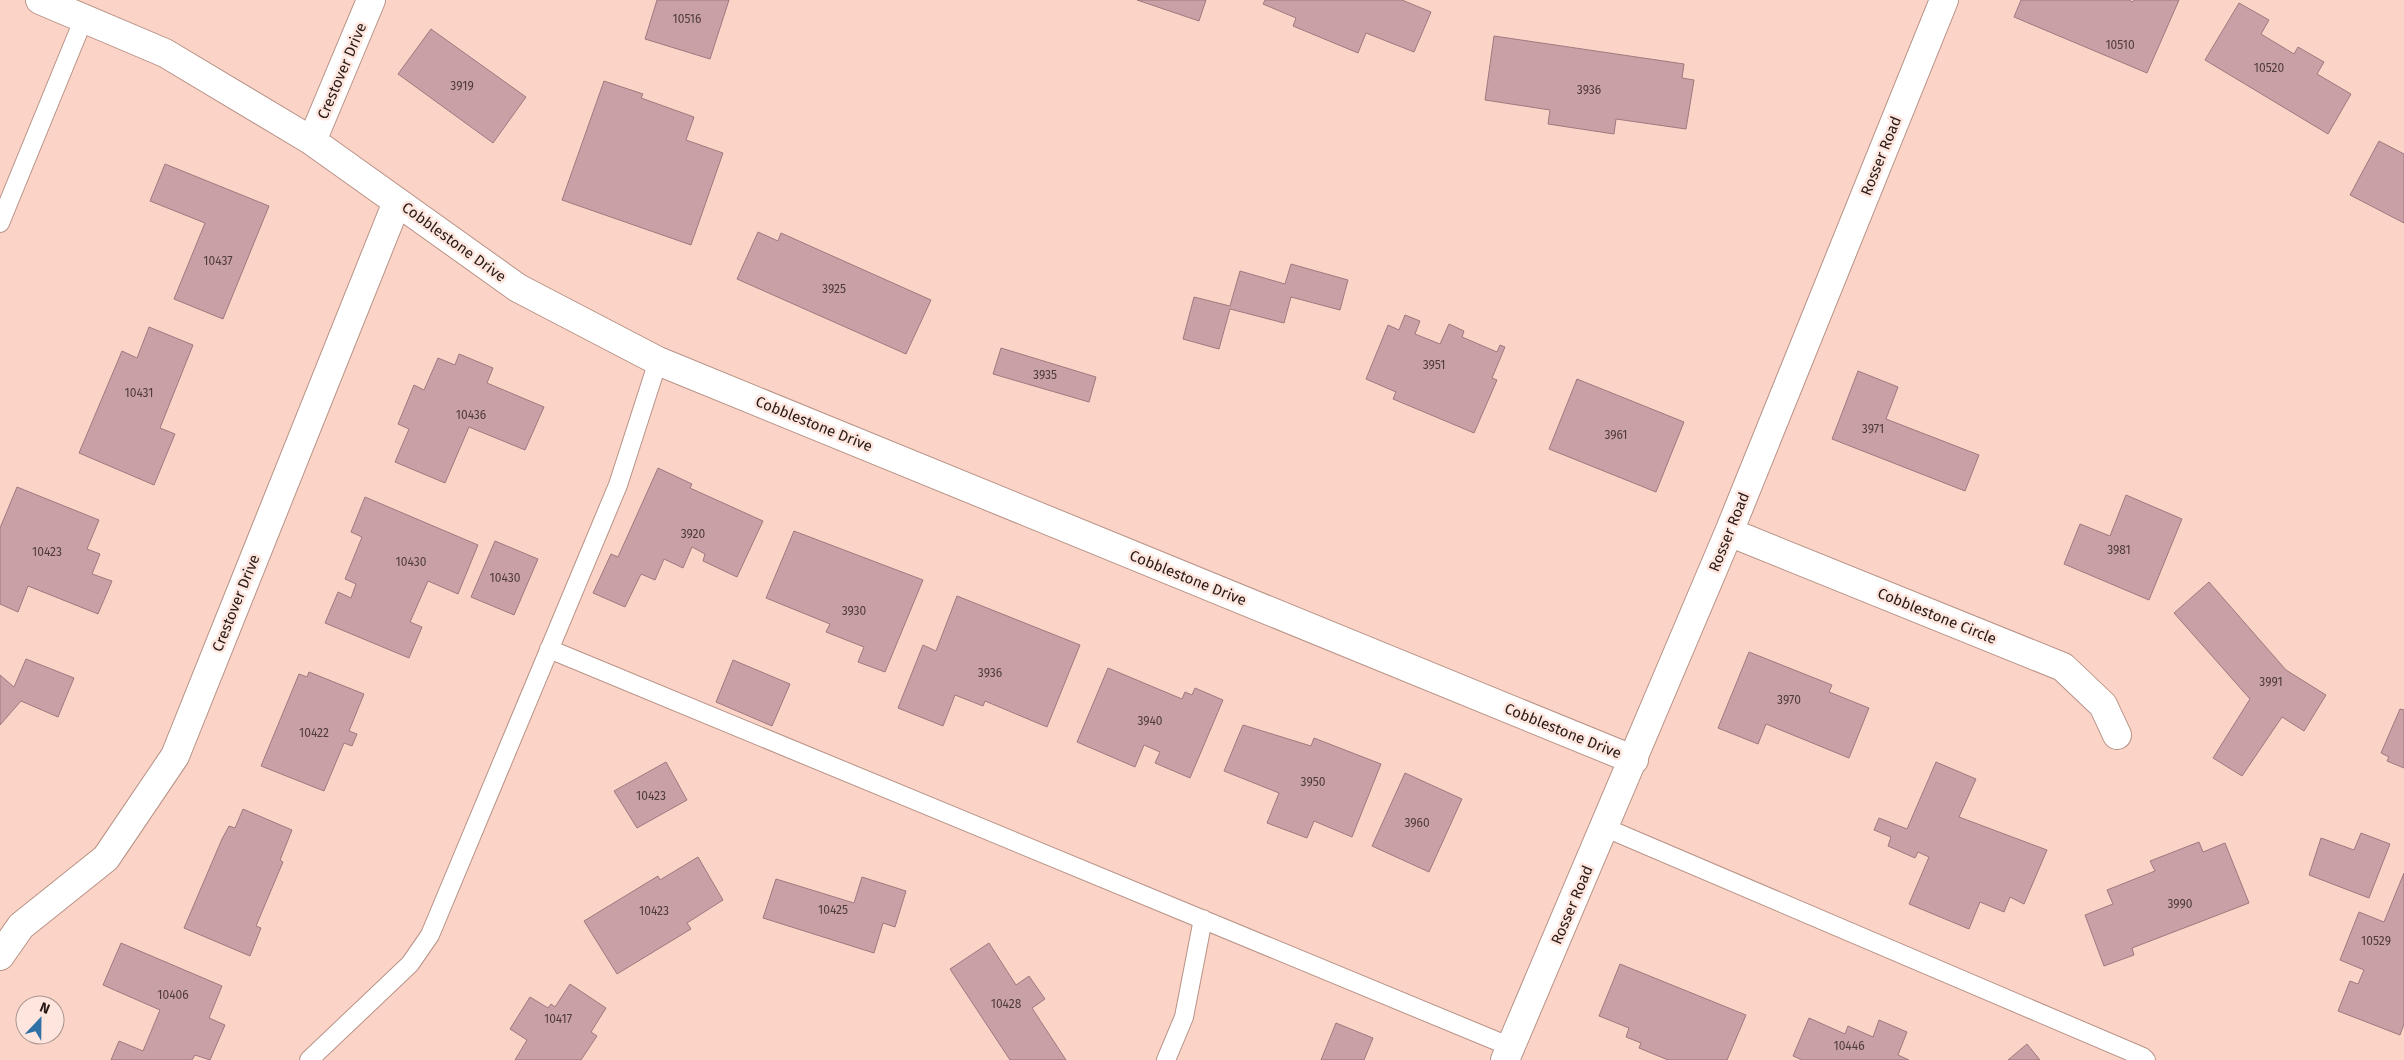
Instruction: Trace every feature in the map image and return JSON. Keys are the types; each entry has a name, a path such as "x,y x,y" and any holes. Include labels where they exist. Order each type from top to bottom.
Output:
{"street":[{"name":"Cobblestone Drive","path":"40,0 165,53 312,142 518,288 658,361 1634,760"},
{"name":"Crestover Drive","path":"312,142 371,0"},
{"name":"Rosser Road","path":"1508,1054 1606,828 1729,532 1944,0"},
{"name":"Crestover Drive","path":"0,956 21,926 106,858 175,756 397,202"},
{"name":"Cobblestone Circle","path":"1729,532 2063,668 2103,705 2117,735"}],"lane":[{"path":"0,223 84,18"},
{"path":"309,1060 410,964 430,935 618,485 658,361"},
{"path":"549,649 1203,919 1508,1054"},
{"path":"1606,828 2143,1057 2146,1060"},
{"path":"1166,1060 1184,1017 1203,919"}],"building":[{"path":"657,0 729,0 710,59 645,39"},
{"path":"1137,0 1206,0 1199,21"},
{"path":"1265,0 1402,0 1431,12 1414,52 1366,33 1358,53 1293,26 1296,18 1263,4"},
{"path":"2021,0 2129,0 2133,2 2134,0 2179,0 2147,73 2014,17"},
{"path":"2239,3 2269,20 2261,34 2294,54 2298,47 2324,62 2317,74 2351,94 2328,134 2205,60"},
{"path":"431,29 526,97 493,143 398,74"},
{"path":"1494,36 1684,64 1682,78 1694,80 1686,129 1616,119 1614,134 1548,124 1550,110 1485,100"},
{"path":"604,81 643,94 641,98 694,117 686,140 723,153 691,245 562,200"},
{"path":"2379,141 2404,154 2404,223 2350,195"},
{"path":"165,164 269,206 223,319 174,299 205,223 150,201"},
{"path":"758,232 778,241 781,233 931,300 906,354 737,279"},
{"path":"1291,264 1348,280 1340,310 1291,297 1284,323 1230,309 1219,349 1183,339 1194,297 1230,306 1240,271 1285,284"},
{"path":"1405,315 1420,321 1415,334 1440,344 1449,324 1464,331 1462,337 1497,352 1500,345 1505,347 1492,378 1497,380 1474,433 1393,399 1396,392 1366,379 1388,325 1399,330"},
{"path":"149,327 193,345 160,428 175,434 154,485 79,453 122,351 137,358"},
{"path":"1001,348 1096,377 1089,402 993,374"},
{"path":"459,354 493,368 487,383 544,407 525,450 469,427 445,483 395,462 409,429 398,424 414,385 424,390 438,358 455,365"},
{"path":"1858,371 1898,387 1886,419 1979,455 1965,491 1832,439"},
{"path":"1577,379 1684,422 1656,492 1549,449"},
{"path":"658,468 692,484 690,488 763,521 737,577 703,561 705,554 692,547 683,568 664,559 655,580 641,574 625,607 593,593 611,554 618,557"},
{"path":"17,487 99,520 87,549 100,554 92,574 112,581 98,614 28,586 18,612 0,604 0,528"},
{"path":"2126,495 2182,519 2149,600 2064,564 2080,524 2110,536"},
{"path":"365,497 478,545 458,594 428,581 410,622 422,627 409,658 325,623 338,592 351,598 356,584 345,579 362,537 351,532"},
{"path":"794,531 923,580 885,672 858,662 864,647 826,632 830,624 766,598"},
{"path":"495,541 538,559 514,615 471,597"},
{"path":"2209,582 2286,670 2326,695 2304,731 2282,717 2242,776 2213,758 2250,699 2174,613"},
{"path":"957,596 1080,645 1047,727 985,701 983,706 955,695 943,726 898,708 923,645 936,651"},
{"path":"1749,652 1832,685 1829,692 1869,708 1849,758 1766,724 1758,744 1718,728"},
{"path":"26,659 74,678 58,717 21,701 0,725 0,675 14,687"},
{"path":"733,660 790,684 772,726 716,702"},
{"path":"1108,668 1182,699 1185,692 1192,695 1195,688 1223,700 1190,778 1155,763 1160,752 1144,745 1135,767 1077,742"},
{"path":"309,672 364,694 349,731 357,734 352,746 344,743 324,791 261,766 299,674 307,677"},
{"path":"2400,709 2404,710 2404,768 2387,761 2389,757 2381,753"},
{"path":"1243,725 1311,746 1314,738 1381,764 1352,837 1314,821 1307,838 1267,823 1279,793 1224,771"},
{"path":"666,762 687,800 637,828 614,791"},
{"path":"1936,762 1976,779 1959,817 2047,850 2024,904 2010,897 2004,912 1980,902 1969,929 1909,904 1929,857 1918,852 1915,858 1888,846 1891,837 1874,830 1879,818 1907,829"},
{"path":"1405,773 1462,799 1429,872 1372,846"},
{"path":"243,809 292,830 280,860 283,862 256,926 261,928 250,956 184,928 222,839 229,826 235,828"},
{"path":"2361,833 2390,844 2369,898 2309,875 2321,838 2354,850"},
{"path":"2199,842 2203,852 2225,843 2249,903 2132,948 2134,955 2104,966 2085,915 2113,904 2107,890 2155,871 2150,861"},
{"path":"698,857 723,900 687,923 691,929 617,974 584,921 658,876 660,880"},
{"path":"2404,873 2404,1024 2400,1035 2338,1011 2350,981 2358,984 2364,970 2340,960 2359,912 2384,922"},
{"path":"862,877 906,891 895,927 883,923 874,953 763,918 776,879 854,903"},
{"path":"121,943 222,986 209,1018 225,1025 210,1060 195,1055 192,1060 111,1060 119,1041 143,1051 160,1010 103,985"},
{"path":"989,943 1016,985 1029,976 1045,999 1032,1008 1066,1060 1010,1060 950,969"},
{"path":"1620,964 1746,1015 1727,1060 1668,1060 1639,1048 1641,1043 1626,1037 1629,1028 1599,1016"},
{"path":"570,984 606,1008 591,1032 597,1036 581,1060 515,1060 527,1040 510,1029 530,997 548,1008 551,1004 555,1007"},
{"path":"1809,1018 1845,1034 1848,1026 1873,1037 1879,1020 1907,1032 1898,1055 1909,1060 1802,1060 1793,1056"},
{"path":"1336,1023 1373,1038 1364,1060 1321,1060"},
{"path":"2027,1044 2040,1060 2008,1060"}]}
